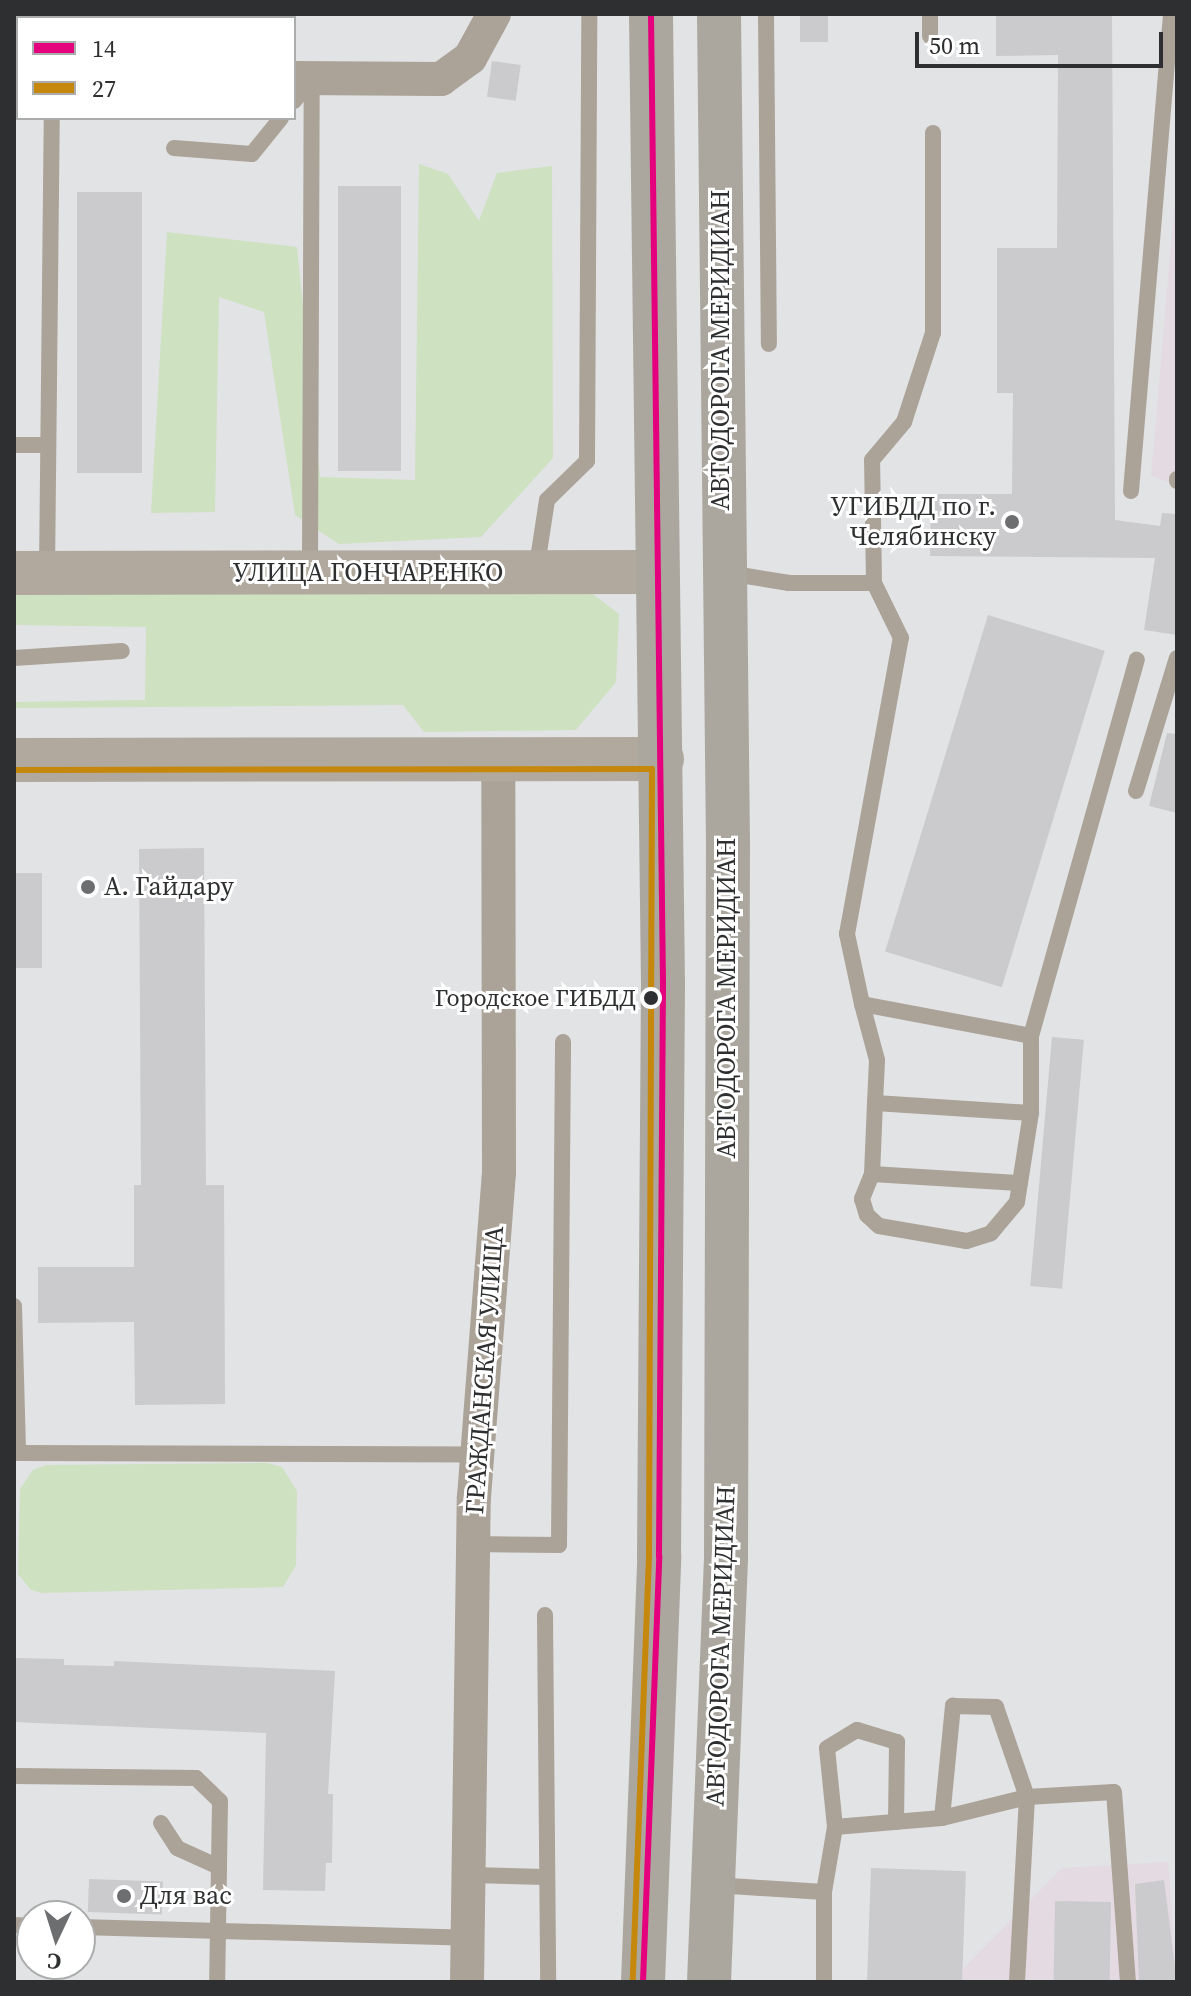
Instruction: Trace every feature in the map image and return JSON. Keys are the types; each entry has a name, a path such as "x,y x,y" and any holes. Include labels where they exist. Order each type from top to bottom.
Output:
{"main road":[{"path":"643,1982 659,1556 662,759 651,14"},
{"name":"АВТОДОРОГА МЕРИДИАН","path":"709,1982 726,1540 725,758 719,14"},
{"name":"УЛИЦА ГОНЧАРЕНКО","path":"657,572 722,572"},
{"path":"662,759 725,758"}],"street":[{"path":"300,86 441,79 470,58 494,14"},
{"name":"УЛИЦА ГОНЧАРЕНКО","path":"31,573 657,572"},
{"name":"ГРАЖДАНСКАЯ УЛИЦА","path":"467,1982 473,1544 499,1173 498,757"},
{"path":"14,760 662,759"}],"lane":[{"path":"536,573 547,500 587,461 589,14"},
{"path":"766,14 769,344"},
{"path":"930,14 930,36"},
{"path":"1131,491 1171,14"},
{"path":"300,86 310,573"},
{"path":"31,573 47,445 52,120"},
{"path":"174,148 252,154 279,120"},
{"path":"933,133 933,333 904,422 872,460 874,583 901,638 847,934 877,1060 872,1174 862,1199 879,1226 967,1241 991,1233 1017,1202 1031,1113 1031,1036 1137,660"},
{"path":"14,445 47,445"},
{"path":"722,572 789,583 874,583"},
{"path":"14,658 122,651"},
{"path":"1136,791 1177,658"},
{"path":"862,1004 1031,1036"},
{"path":"473,1544 559,1545 563,1042"},
{"path":"875,1103 1031,1113"},
{"path":"872,1174 1020,1183"},
{"path":"14,1306 18,1453 478,1455"},
{"path":"545,1615 544,1877 548,1982"},
{"path":"942,1818 953,1706 996,1707 1027,1797 1017,1982"},
{"path":"824,1982 824,1892 835,1827 827,1748 857,1730 897,1742 896,1822"},
{"path":"14,1776 196,1778 220,1801 217,1982"},
{"path":"835,1827 942,1818 1027,1797 1114,1792 1128,1982"},
{"path":"161,1823 177,1848 219,1867"},
{"path":"469,1875 544,1877"},
{"path":"713,1885 824,1892"},
{"path":"96,1928 468,1938"}],"shaded area":[{"path":"1177,176 1177,485 1151,476"},
{"path":"1168,1862 1177,1982 950,1982 1062,1868"}],"green space":[{"path":"419,164 448,174 479,221 497,173 552,166 553,458 481,537 339,544 295,515 264,312 219,297 215,512 151,513 167,232 297,247 320,477 415,480"},
{"path":"586,589 619,614 616,682 576,730 424,732 403,705 14,708 14,702 145,700 146,627 14,625 14,593"},
{"path":"267,1463 282,1467 297,1491 296,1565 283,1587 42,1593 31,1590 18,1574 20,1489 33,1470 46,1465"}],"building":[{"path":"800,14 828,14 828,42 800,42"},
{"path":"996,14 1112,14 1115,520 1160,526 1162,513 1177,514 1177,635 1144,630 1155,558 930,556 931,494 1012,494 1013,393 997,393 997,248 1057,248 1058,55 996,56"},
{"path":"492,61 521,65 516,101 487,97"},
{"path":"338,186 401,186 401,471 338,471"},
{"path":"77,192 142,192 142,473 77,473"},
{"path":"988,615 1105,651 1002,987 885,952"},
{"path":"1167,733 1177,734 1177,813 1149,806"},
{"path":"204,848 206,1185 224,1185 225,1404 135,1405 134,1322 38,1323 38,1267 134,1267 134,1185 141,1185 139,849"},
{"path":"14,873 42,873 42,968 14,968"},
{"path":"1052,1037 1084,1040 1062,1289 1030,1286"},
{"path":"14,1658 64,1659 64,1665 114,1666 114,1661 335,1671 328,1794 333,1794 332,1863 326,1863 325,1891 263,1890 266,1733 14,1722"},
{"path":"871,1868 966,1871 962,1982 867,1982"},
{"path":"89,1879 163,1882 162,1915 96,1912 96,1900 88,1900"},
{"path":"1164,1880 1177,1982 1139,1982 1135,1884"},
{"path":"1055,1901 1111,1902 1110,1982 1054,1982"}],"transit line":[{"name":"14","path":"643,1982 659,1556 663,984 651,14"},
{"name":"27","path":"14,770 652,769 649,1556 633,1982"}],"place":[{"name":"УГИБДД по г. Челябинску","path":"1012,522"},
{"name":"А. Гайдару","path":"88,887"},
{"name":"Городское ГИБДД","path":"651,998"},
{"name":"Для вас","path":"124,1896"}]}
